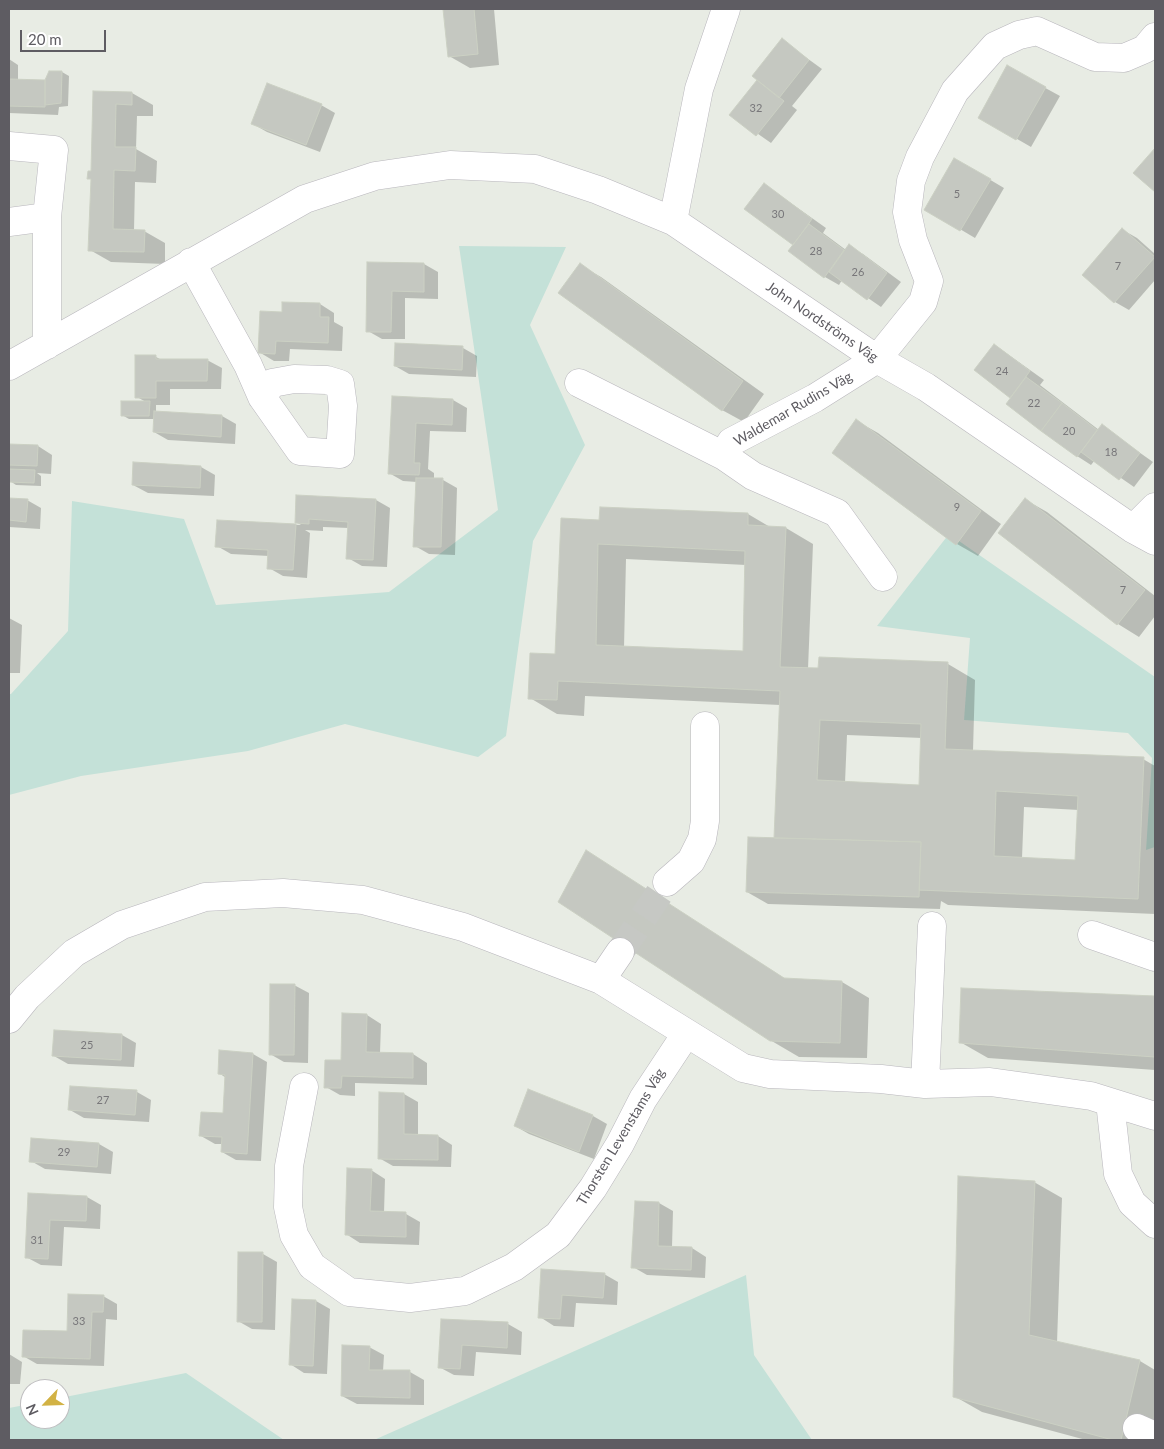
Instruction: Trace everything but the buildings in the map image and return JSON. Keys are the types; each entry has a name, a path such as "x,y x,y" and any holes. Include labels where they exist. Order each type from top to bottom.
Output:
{"street":[{"path":"9,366 305,199 375,176 450,165 535,170 598,190 673,221 699,89 726,9"},
{"name":"Waldemar Rudins Väg","path":"579,383 724,456 731,442 815,398 877,359 923,302 929,281 913,240 907,212 912,180 920,157 955,91 995,46 1018,35 1037,31 1095,57 1124,58 1145,49 1155,37"},
{"path":"9,146 54,150 47,217 47,345"},
{"path":"9,222 47,217"},
{"name":"John Nordströms Väg","path":"673,221 877,359 926,387 1144,535"},
{"path":"191,262 248,365 262,397"},
{"path":"724,456 753,476 836,513 883,577"},
{"path":"1144,535 1155,507"},
{"path":"667,882 691,861 702,839 705,821 705,726"},
{"path":"9,1019 26,997 74,953 122,925 205,896 284,893 363,900 462,927 601,980 744,1068 770,1074 881,1079 925,1084 990,1082 1091,1096 1155,1116"},
{"path":"925,1084 932,926"},
{"path":"1092,935 1155,957"},
{"path":"601,980 620,952"},
{"name":"Thorsten Levenstams Väg","path":"304,1087 289,1166 288,1207 294,1235 312,1266 349,1292 410,1298 465,1291 514,1268 558,1235 593,1188 620,1144 643,1099 686,1034"},
{"path":"1110,1102 1118,1174 1132,1203 1155,1224"}],"shaded area":[{"path":"459,246 566,247 530,325 585,445 533,541 506,736 478,757 345,724 248,751 81,776 9,795 9,694 68,631 72,501 184,519 216,605 389,592 498,510"},
{"path":"949,534 1155,677 1155,847 1146,850 1152,758 1128,733 964,720 970,638 877,626"},
{"path":"746,1275 754,1355 812,1440 374,1440"},
{"path":"186,1373 284,1440 9,1440 9,1408 20,1406 20,1429 70,1429 70,1396"}],"tunnel":[{"path":"620,952 667,882"}]}
